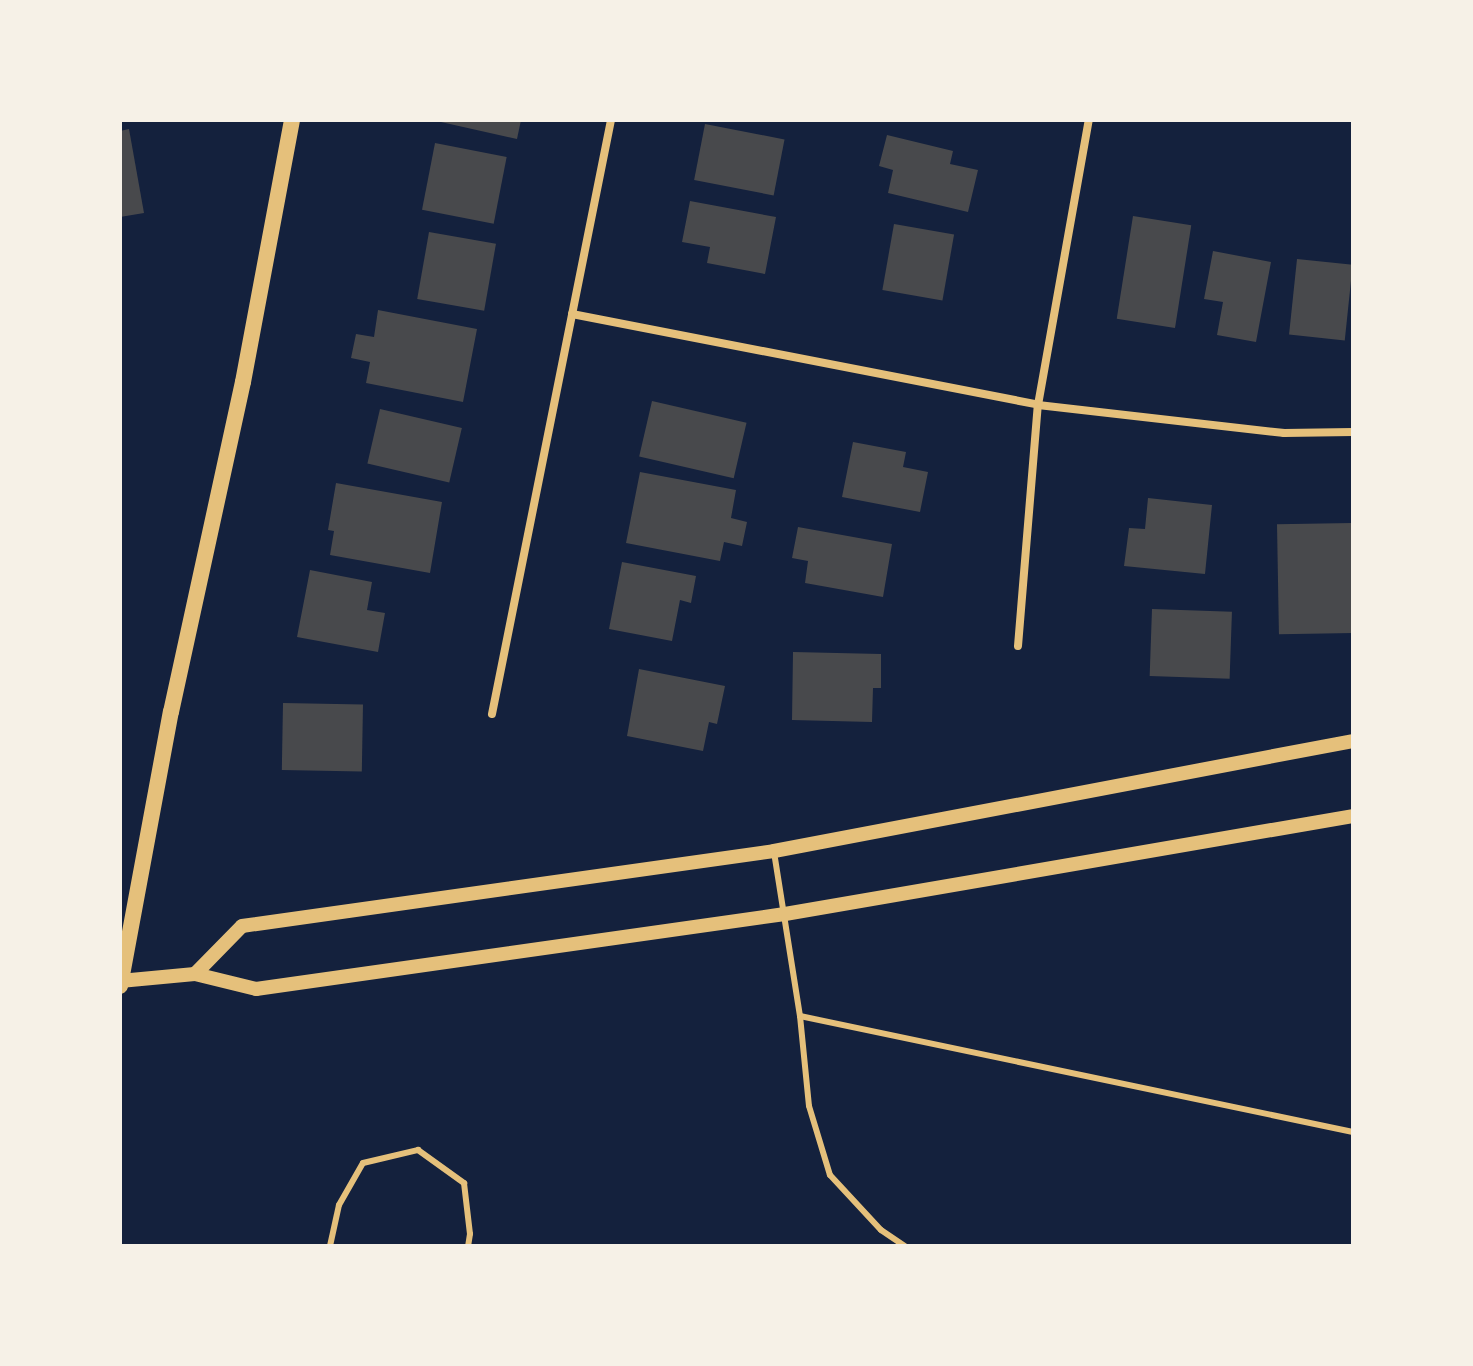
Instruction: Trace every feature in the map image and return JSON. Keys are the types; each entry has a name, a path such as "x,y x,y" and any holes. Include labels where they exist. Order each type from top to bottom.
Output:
{"main road":[{"path":"120,983 171,712 243,382 292,120"}],"street":[{"path":"492,714 611,120"},
{"path":"1018,646 1038,405 1089,120"},
{"path":"572,314 1038,405 1284,433 1353,432"},
{"path":"195,974 242,926 774,851 1353,741"},
{"path":"120,983 195,974 256,989 785,914 1353,816"}],"lane":[{"path":"774,851 800,1016 809,1106 830,1175 881,1230 905,1246"},
{"path":"800,1016 1353,1132"},
{"path":"330,1246 339,1205 363,1163 418,1150 464,1183 470,1234 468,1246"}],"building":[{"path":"432,120 521,120 517,139"},
{"path":"705,124 785,139 774,195 694,180"},
{"path":"129,129 144,213 120,217 120,131"},
{"path":"887,135 953,151 950,164 978,170 968,212 888,193 893,170 879,166"},
{"path":"435,143 507,157 494,224 422,210"},
{"path":"690,201 776,217 765,274 707,263 710,247 682,242"},
{"path":"1133,216 1191,225 1175,328 1117,319"},
{"path":"894,224 954,235 942,301 882,290"},
{"path":"429,232 496,244 484,311 417,299"},
{"path":"1213,251 1271,262 1256,342 1217,335 1223,302 1204,299"},
{"path":"1297,259 1353,265 1345,340 1289,335"},
{"path":"378,310 477,329 463,402 366,383 370,362 351,358 356,334 374,337"},
{"path":"652,401 747,423 734,478 639,457"},
{"path":"380,409 462,428 449,482 367,464"},
{"path":"853,442 906,452 903,467 928,472 920,512 842,497"},
{"path":"640,472 736,490 731,518 747,522 742,546 724,542 720,561 626,543"},
{"path":"336,483 442,502 430,573 330,555 334,531 328,530"},
{"path":"1148,498 1212,505 1205,574 1124,566 1129,528 1145,529"},
{"path":"1352,523 1353,633 1279,634 1277,524"},
{"path":"798,527 892,544 883,597 805,583 808,561 792,558"},
{"path":"622,562 696,576 691,603 680,600 672,641 609,629"},
{"path":"310,570 372,582 367,610 385,613 378,652 297,637"},
{"path":"1152,609 1232,612 1230,679 1150,676"},
{"path":"793,652 881,654 881,688 873,688 872,722 792,720"},
{"path":"639,669 725,686 717,724 709,722 703,751 627,736"},
{"path":"283,703 363,704 362,771 282,770"}]}
